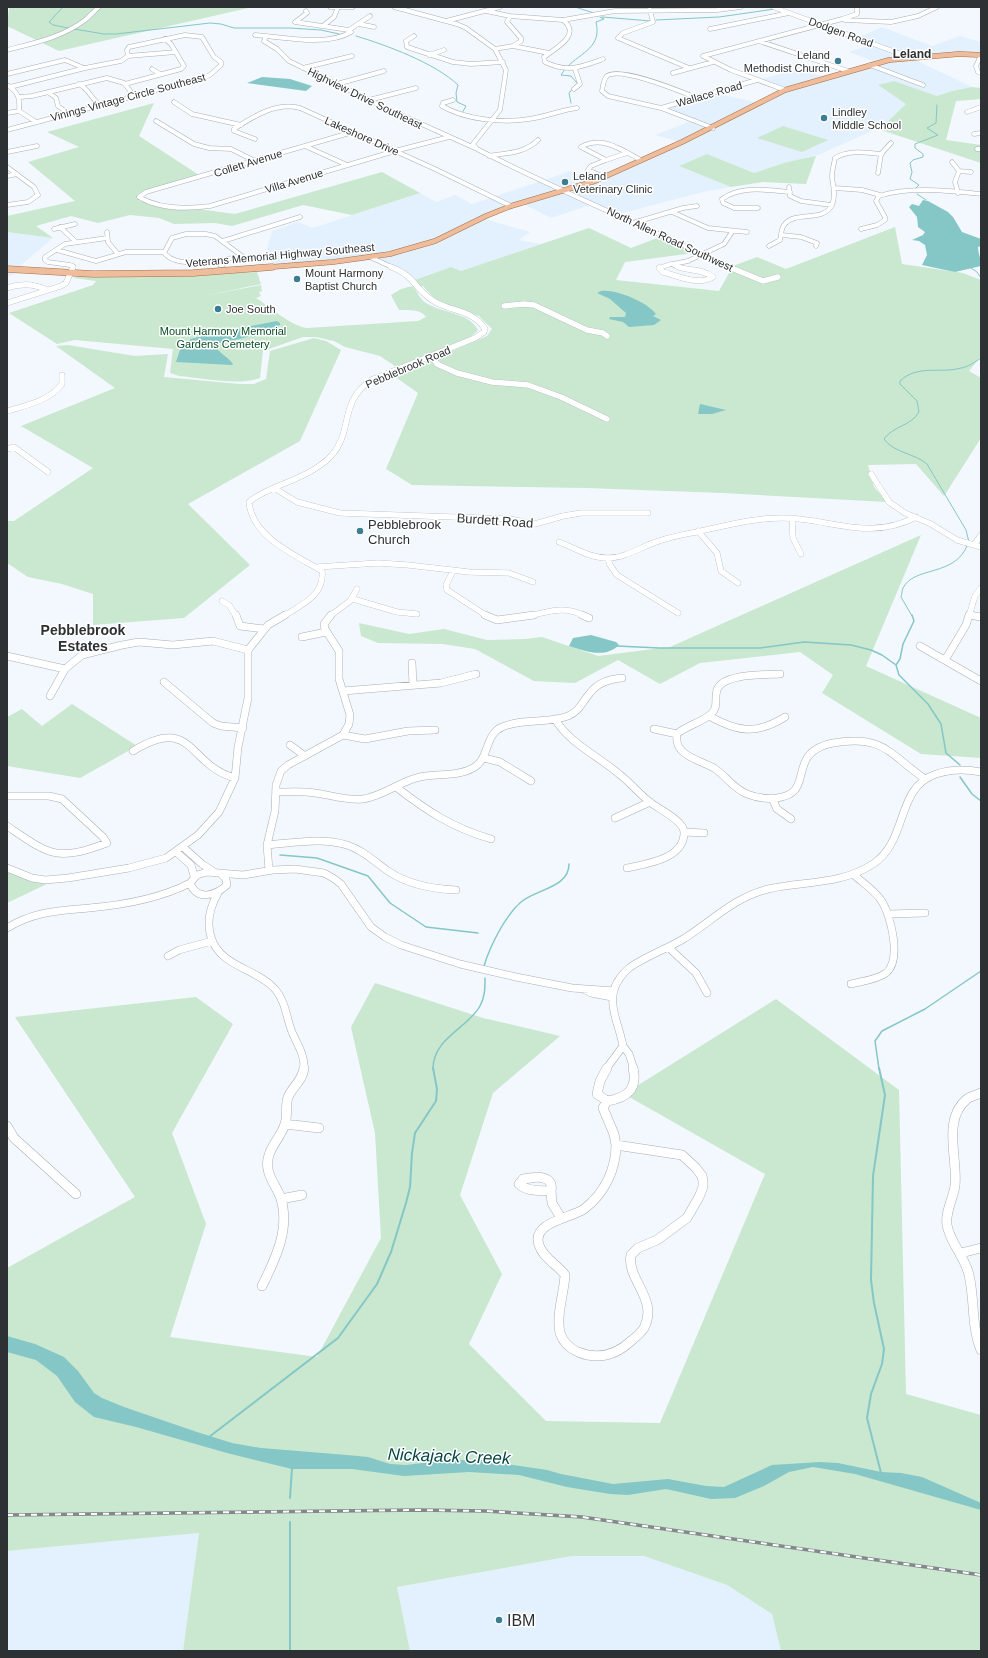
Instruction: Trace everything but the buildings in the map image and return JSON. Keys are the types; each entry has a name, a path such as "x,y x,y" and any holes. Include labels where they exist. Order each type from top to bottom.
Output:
{"main road":[{"name":"Veterans Memorial Highway Southeast","path":"7,269 71,273 170,274 223,272 372,258 432,242 511,206 604,177 713,128 759,102 785,90 870,65 909,57 959,54 981,55"},
{"path":"831,77 830,81 832,84"},
{"path":"796,94 795,91 797,87"}],"street":[{"path":"7,50 59,35 86,19 99,7"},
{"path":"330,7 353,7"},
{"path":"323,26 334,18 338,7"},
{"path":"394,7 466,28 495,49 503,62 506,70 500,110 473,144 477,149"},
{"path":"445,21 500,7"},
{"path":"486,11 510,16 563,20 619,9 650,10 690,8 717,10 741,7"},
{"name":"Dodgen Road","path":"773,7 909,57"},
{"path":"785,90 713,62 703,56 839,20 857,14 858,12 856,7"},
{"path":"839,20 891,22 918,16 936,8"},
{"path":"650,10 653,20 652,22 623,33 618,38 689,68"},
{"path":"306,11 307,13 295,22 348,30 370,16"},
{"path":"710,29 768,16 790,13"},
{"path":"510,16 507,22 522,40 513,46"},
{"path":"563,20 570,28 569,35 561,46 543,58 545,62 557,67 575,69 602,59"},
{"path":"359,24 374,27"},
{"path":"255,35 317,39 344,36 351,32 348,30"},
{"name":"Vinings Vintage Circle Southeast","path":"7,130 199,79 210,75 221,66 221,62 214,57 202,37 185,35 129,47 127,50 128,56 121,61 9,86"},
{"name":"Highview Drive Southeast","path":"266,36 264,39 266,43 277,49 289,61 489,156"},
{"path":"414,36 406,41 407,47 448,61 462,63 503,62"},
{"path":"317,39 318,46"},
{"path":"125,84 181,69 184,66 171,44 165,40"},
{"path":"759,41 848,72"},
{"path":"495,49 513,46 549,53"},
{"path":"429,55 444,50"},
{"path":"128,56 176,52"},
{"path":"981,55 976,66 978,72 981,73"},
{"path":"303,68 352,56"},
{"path":"7,74 64,60 85,68"},
{"path":"673,73 713,62"},
{"path":"870,65 923,85"},
{"path":"152,69 160,74"},
{"path":"574,89 580,84 575,69"},
{"path":"337,84 384,71"},
{"path":"697,98 652,81 624,75 610,75 604,81 602,91 604,94 625,101 661,108 713,128"},
{"path":"20,97 32,96 107,78 119,80 125,84 130,93 135,97"},
{"name":"Wallace Road","path":"661,108 757,80"},
{"path":"79,84 89,90 96,103 101,106"},
{"path":"9,86 17,91 20,97 19,111"},
{"path":"369,100 416,88"},
{"path":"48,92 56,98 58,106 69,114"},
{"path":"453,100 443,104 442,106 459,114 494,119 524,120 566,109 577,108"},
{"path":"174,102 192,114 241,125"},
{"name":"Lakeshore Drive","path":"241,125 276,107 290,106 303,109 511,206"},
{"path":"967,112 981,107"},
{"path":"7,113 19,111 36,122"},
{"path":"156,122 194,144 209,148 231,149 255,161"},
{"path":"241,125 234,129 236,133 255,139"},
{"name":"Collett Avenue","path":"143,194 353,132"},
{"path":"974,134 981,134"},
{"name":"Villa Avenue","path":"143,194 139,197 149,202 203,207 228,201 395,151 449,137"},
{"path":"489,156 530,148 538,140"},
{"path":"606,160 582,149 581,147 603,141 641,160"},
{"path":"878,173 882,154 891,143"},
{"path":"7,152 37,146"},
{"path":"305,146 347,165"},
{"path":"769,246 780,240 783,226 788,222 797,218 821,213 829,208 835,188 832,176 835,158 838,155 853,152 882,154"},
{"path":"604,177 593,174 588,170 592,166 627,153"},
{"name":"North Allen Road Southwest","path":"489,156 563,191 636,222 744,274 766,281 778,277"},
{"path":"952,162 959,171 971,172"},
{"path":"7,168 34,187 37,192 37,197 26,203 7,205"},
{"path":"958,193 955,182 959,171"},
{"path":"7,176 17,174"},
{"path":"835,188 862,190 880,195 902,191 981,194"},
{"path":"758,208 734,208 723,203 722,199 730,194 752,190 790,189 793,198 802,201 831,205"},
{"path":"861,229 877,225 885,220 885,217 876,201 880,195"},
{"path":"636,222 697,206"},
{"path":"672,212 708,228 732,232 747,232"},
{"path":"223,241 300,217"},
{"path":"54,229 75,224"},
{"path":"60,227 75,241"},
{"path":"107,232 107,238 111,246 118,254"},
{"path":"673,264 687,270 707,272 713,277 707,281 697,281 663,272 659,268 666,265 688,261 702,253 724,244 732,232"},
{"path":"56,250 96,261 132,251 164,252 178,261 221,263 242,256 223,241 211,234 181,234 172,238 164,252"},
{"path":"782,235 810,239 817,243 816,246"},
{"path":"7,303 66,282 74,267 70,264 54,263 45,260 65,244 75,241 107,238"},
{"name":"Pebblebrook Road","path":"317,567 277,545 267,536 250,513 248,506 252,499 302,475 331,456 340,442 345,428 350,403 361,386 371,380 432,356 484,332 484,326 472,316 432,300 422,292 416,282 406,274 372,258"},
{"path":"221,263 223,272"},
{"path":"7,288 22,284 32,284 47,290"},
{"path":"7,296 14,300"},
{"path":"504,306 524,304 534,305 587,330 603,332 607,336"},
{"path":"432,356 437,364 468,376 492,382 528,385 607,418"},
{"path":"7,411 42,399 54,393 62,384 62,375"},
{"path":"7,449 14,447 48,472"},
{"path":"871,474 889,502 905,513 931,524 952,538 981,547"},
{"name":"Burdett Road","path":"274,488 291,500 308,506 330,511 357,514 497,518 535,524 563,516 581,513 648,513"},
{"path":"559,542 568,544 588,555 608,558 628,555 662,540 754,520 792,518 820,521 847,528 861,529 902,524 916,517"},
{"path":"792,518 793,538 801,554"},
{"path":"698,531 717,553 721,571 738,583"},
{"path":"974,545 981,535"},
{"path":"608,558 610,565 617,575 678,613"},
{"path":"317,567 378,563 408,565 453,570 509,573 533,582"},
{"path":"7,868 32,878 45,880 68,878 139,866 158,861 176,852 198,835 219,812 235,778 238,747 248,698 248,650 264,629 274,621 312,599 321,585 323,578 322,571 317,567"},
{"path":"453,570 446,585 447,590 493,619 505,620 564,609 575,611 589,618"},
{"path":"945,660 966,625 975,596 981,588"},
{"path":"269,870 267,845 275,811 277,778 288,765 342,736 349,724 350,715 340,685 338,673 340,651 326,632 324,624 327,618 353,599 357,589"},
{"path":"353,599 397,612 417,614"},
{"path":"222,602 230,606 237,615 240,626 264,629"},
{"path":"969,615 981,617"},
{"path":"302,637 326,632"},
{"path":"50,696 65,669 82,655 139,642 173,645 213,641 248,650"},
{"path":"920,646 981,681"},
{"path":"7,656 65,669"},
{"path":"412,662 413,685"},
{"path":"343,691 447,682 476,674"},
{"path":"780,674 741,677 722,683 716,693 716,707 708,716 686,726 677,734 676,743 684,754 720,773 745,794 757,798 772,798 786,795 797,788 806,759 812,751 823,746 847,742 868,742 884,746 892,751 911,770 925,779"},
{"path":"276,792 317,793 344,799 357,800 370,798 419,777 459,773 474,767 484,758 490,737 500,728 516,723 569,716 580,709 591,691 599,684 610,679 622,678"},
{"path":"164,682 212,722 221,726 242,728"},
{"path":"708,716 726,726 746,730 765,729 785,717"},
{"path":"555,719 560,728 568,736 620,774 650,802 675,819 684,832 680,847 672,854 656,862 627,868"},
{"path":"654,729 677,734"},
{"path":"342,736 365,739 397,732 435,730"},
{"path":"133,751 151,741 165,737 177,738 184,742 214,770 226,777 235,778"},
{"path":"290,745 306,756"},
{"path":"484,758 500,762 531,781"},
{"path":"624,1046 597,1086 597,1094 607,1102 620,1100 630,1092 635,1080 632,1062 628,1051 624,1046 612,1006 613,994 621,976 628,969 668,948 696,930 730,904 746,896 766,890 820,884 854,875 873,865 889,850 896,837 911,793 919,783 925,779 945,772 962,770 981,772"},
{"path":"396,787 443,822 467,832 491,839"},
{"path":"7,796 49,796 62,799 103,837 107,843 68,853 52,853 38,847 7,826"},
{"path":"772,798 777,810 791,819"},
{"path":"614,818 650,802"},
{"path":"684,832 704,833"},
{"path":"267,845 324,842 345,844 367,856 397,876 434,888 456,890"},
{"path":"183,847 202,864 226,879 227,885"},
{"path":"7,928 26,917 44,911 114,904 174,891 190,883 194,876 192,864 176,852"},
{"path":"194,876 204,872 245,875 269,870 310,870 329,875 338,881 346,890 360,914 369,925 382,936 398,944 462,964 585,990 597,995 613,994"},
{"path":"245,875 227,885 218,893 210,908 208,927 212,941 216,948 231,963 274,988 285,1004 290,1029 305,1063 302,1075 288,1096 286,1103 286,1124 268,1155 267,1165 269,1174 281,1199 284,1224 283,1237 278,1254 262,1286"},
{"path":"851,984 885,974 893,964 894,959 889,914 881,900 854,875"},
{"path":"190,883 193,892"},
{"path":"174,891 193,892 201,895 218,893"},
{"path":"201,895 210,908"},
{"path":"889,914 925,913"},
{"path":"168,956 179,950 212,941"},
{"path":"668,948 697,972 707,993"},
{"path":"981,1093 965,1099 958,1108 952,1136 955,1184 946,1224 950,1238 960,1253 970,1277 976,1336 981,1350"},
{"path":"607,1102 603,1108 613,1132 616,1145 609,1179 584,1209 551,1222 544,1228 540,1233 538,1244 544,1254 565,1275 558,1326 561,1337 570,1347 579,1353 598,1357 615,1354 641,1332 644,1326 648,1301 630,1264 631,1255 638,1248 657,1240 686,1218 699,1197 703,1187 702,1176 682,1155 616,1145"},
{"path":"286,1124 319,1128"},
{"path":"7,1126 14,1138 76,1194"},
{"path":"551,1191 552,1203 562,1218"},
{"path":"281,1199 302,1195"},
{"path":"960,1253 981,1248"}],"shaded area":[{"path":"882,27 932,46 960,36 981,42 981,53 907,56 972,87 937,96 894,81 879,86 906,104 883,126 816,156 787,162 754,173 707,154 679,166 731,187 703,192 619,214 593,204 551,218 523,204 510,208 485,219 530,232 519,240 541,244 461,271 451,267 412,281 405,273 377,258 365,261 274,268 267,249 272,231 298,222 313,228 420,193 437,202 455,195 472,204 571,171 594,180 680,142 655,135 691,121 657,108 719,94 759,103 784,90 758,80 799,69 826,78 875,62 849,52 874,44 857,38"},
{"path":"7,232 53,238 21,265 18,273 7,277"},
{"path":"199,1533 183,1651 7,1651 7,1551"},
{"path":"572,1556 644,1556 727,1585 772,1614 781,1651 410,1651 397,1587"}],"green space":[{"path":"253,7 59,51 7,26 9,8"},
{"path":"894,81 937,96 972,87 981,88 981,99 956,101 946,140 981,145 981,163 878,129 906,104 878,85"},
{"path":"154,103 139,136 199,175 138,194 139,201 235,214 382,172 420,193 352,215 303,205 232,226 215,223 174,224 159,218 130,215 98,223 71,216 36,226 53,238 7,232 7,216 75,201 28,162 79,147 47,132"},
{"path":"783,126 828,140 802,152 757,138"},
{"path":"707,154 754,173 787,162 816,156 806,184 763,182 731,187 679,166"},
{"path":"895,227 902,264 963,273 981,280 981,356 969,371 981,378 981,438 944,496 916,464 868,465 874,487 887,502 722,493 587,488 412,485 386,469 418,393 394,376 487,336 492,329 479,316 441,303 423,286 418,287 412,281 451,267 461,271 589,228 631,248 665,235 702,252 625,262 616,280 719,291 733,266 757,257 786,269"},
{"name":"Mount Harmony Memorial Gardens Cemetery","path":"257,272 261,284 209,295 261,285 262,291 259,292 261,296 256,298 294,324 307,328 418,321 426,317 424,314 418,311 399,310 391,295 401,289 412,286 426,303 462,316 474,324 478,330 464,341 398,368 380,356 345,347 334,341 316,337 303,337 263,351 260,378 241,381 220,381 179,376 170,373 173,349 75,340 57,344 9,313 93,285 96,281 73,278 80,276 178,276"},
{"path":"314,338 326,341 341,350 300,441 188,504 250,565 184,618 93,625 93,594 62,584 28,577 7,563 7,521 14,521 93,468 21,426 115,388 56,346 68,345 135,356 168,354 164,377 254,384 266,379 270,351"},
{"path":"921,535 866,666 981,718 981,758 921,754 822,693 833,675 800,652 700,663 660,684 618,660 575,683 534,681 475,649 443,644 378,643 361,636 359,623 409,634 444,629 487,640 542,637 598,656 670,647"},
{"path":"72,704 137,746 80,778 7,766 7,717 22,709 42,726"},
{"path":"7,868 51,882 7,903"},
{"path":"375,983 483,1018 560,1036 493,1093 460,1195 502,1274 469,1344 546,1421 660,1423 765,1174 624,1094 776,999 899,1090 906,1394 981,1415 981,1651 781,1651 772,1614 727,1585 644,1556 572,1556 397,1587 410,1651 183,1651 199,1533 7,1551 7,1268 135,1197 15,1017 196,997 233,1024 172,1133 206,1224 170,1337 317,1357 381,1238 375,1133 351,1027"}],"water":[{"path":"262,77 290,79 312,86 306,91 247,83"},
{"path":"923,200 928,201 948,212 953,217 962,232 981,239 981,246 978,247 978,251 981,266 955,272 922,265 927,255 925,245 919,241 912,240 923,235 925,232 918,227 917,217 909,207 912,204 919,206"},
{"path":"601,291 615,292 631,297 652,309 656,314 653,316 661,320 654,325 629,327 623,322 609,319 610,317 625,317 626,313 610,299 597,293"},
{"path":"277,321 280,325 269,330 217,344 215,346 233,364 232,365 176,362 181,347 191,339"},
{"path":"700,404 726,410 712,414 698,414"},
{"path":"591,635 616,642 619,645 608,652 601,653 588,652 569,646 573,638"},
{"path":"7,1336 35,1344 64,1357 78,1371 94,1393 102,1398 124,1407 232,1443 261,1448 368,1457 390,1464 406,1465 448,1460 480,1460 547,1470 613,1484 668,1479 706,1486 724,1487 772,1465 820,1462 838,1463 881,1472 901,1473 922,1477 981,1503 981,1510 855,1474 813,1467 789,1472 764,1486 735,1498 711,1499 666,1489 628,1495 610,1494 567,1487 519,1475 469,1472 404,1476 352,1469 292,1469 94,1417 75,1402 57,1376 36,1360 7,1352"}],"waterway":[{"path":"63,7 49,22 53,25 68,28"},
{"path":"575,7 594,13"},
{"path":"656,20 719,17 775,9"},
{"path":"567,67 593,43 596,37 596,22 604,19 600,17"},
{"path":"602,17 651,21"},
{"path":"74,29 104,34 116,34 210,23 221,24 234,28 290,28 321,30 339,34"},
{"path":"356,36 381,44 437,69 458,85 456,93 457,102 466,106 462,113"},
{"path":"565,69 561,75 571,76 577,83"},
{"path":"571,103 569,93 573,88"},
{"path":"915,189 919,185 910,179 912,172 910,163 913,160 923,157 923,154 915,148 915,144 938,135 927,128 936,123 937,105"},
{"path":"917,194 926,200"},
{"path":"971,268 977,272 981,278"},
{"path":"981,284 981,300"},
{"path":"969,542 966,530 927,464 922,460 893,447 884,439 892,431 916,417 919,412 917,401 900,384 900,381 907,376 922,371 953,370 964,367 981,358"},
{"path":"912,616 901,597 903,588 908,581 953,563 961,556 967,546"},
{"path":"896,665 900,659 903,644 914,621 912,615"},
{"path":"617,646 659,648 760,648 804,642 851,645 871,650 882,655 896,665"},
{"path":"896,665 899,675 928,704 941,724 946,753 960,765"},
{"path":"960,777 972,794 981,801"},
{"path":"280,855 317,858 368,876 390,903 426,927 478,933"},
{"path":"484,966 490,950 509,915 521,902 551,887 564,878 568,872 569,864"},
{"path":"879,1069 875,1041 882,1031 925,1009 981,971"},
{"path":"433,1068 434,1058 444,1042 474,1014 482,1003 485,989 485,978"},
{"path":"209,1437 338,1338 377,1284 391,1252 406,1203 410,1187 415,1133 436,1101 437,1089 433,1068"},
{"path":"879,1068 885,1095 873,1176 871,1280 874,1303 884,1349 882,1364 871,1394 867,1418 881,1473"},
{"path":"290,1498 292,1468"},
{"path":"290,1522 290,1651"}],"railway":[{"path":"7,1515 418,1510 485,1511 582,1517 981,1575"}],"place":[{"name":"Leland Methodist Church","path":"838,61"},
{"name":"Lindley Middle School","path":"824,118"},
{"name":"Leland Veterinary Clinic","path":"565,182"},
{"name":"Mount Harmony Baptist Church","path":"297,279"},
{"name":"Joe South","path":"218,309"},
{"name":"Pebblebrook Church","path":"360,531"},
{"name":"IBM","path":"499,1620"}],"district":[{"name":"Leland","path":"912,54"},
{"name":"Pebblebrook Estates","path":"83,638"}],"water label":[{"name":"Nickajack Creek","path":"449,1456"}]}
